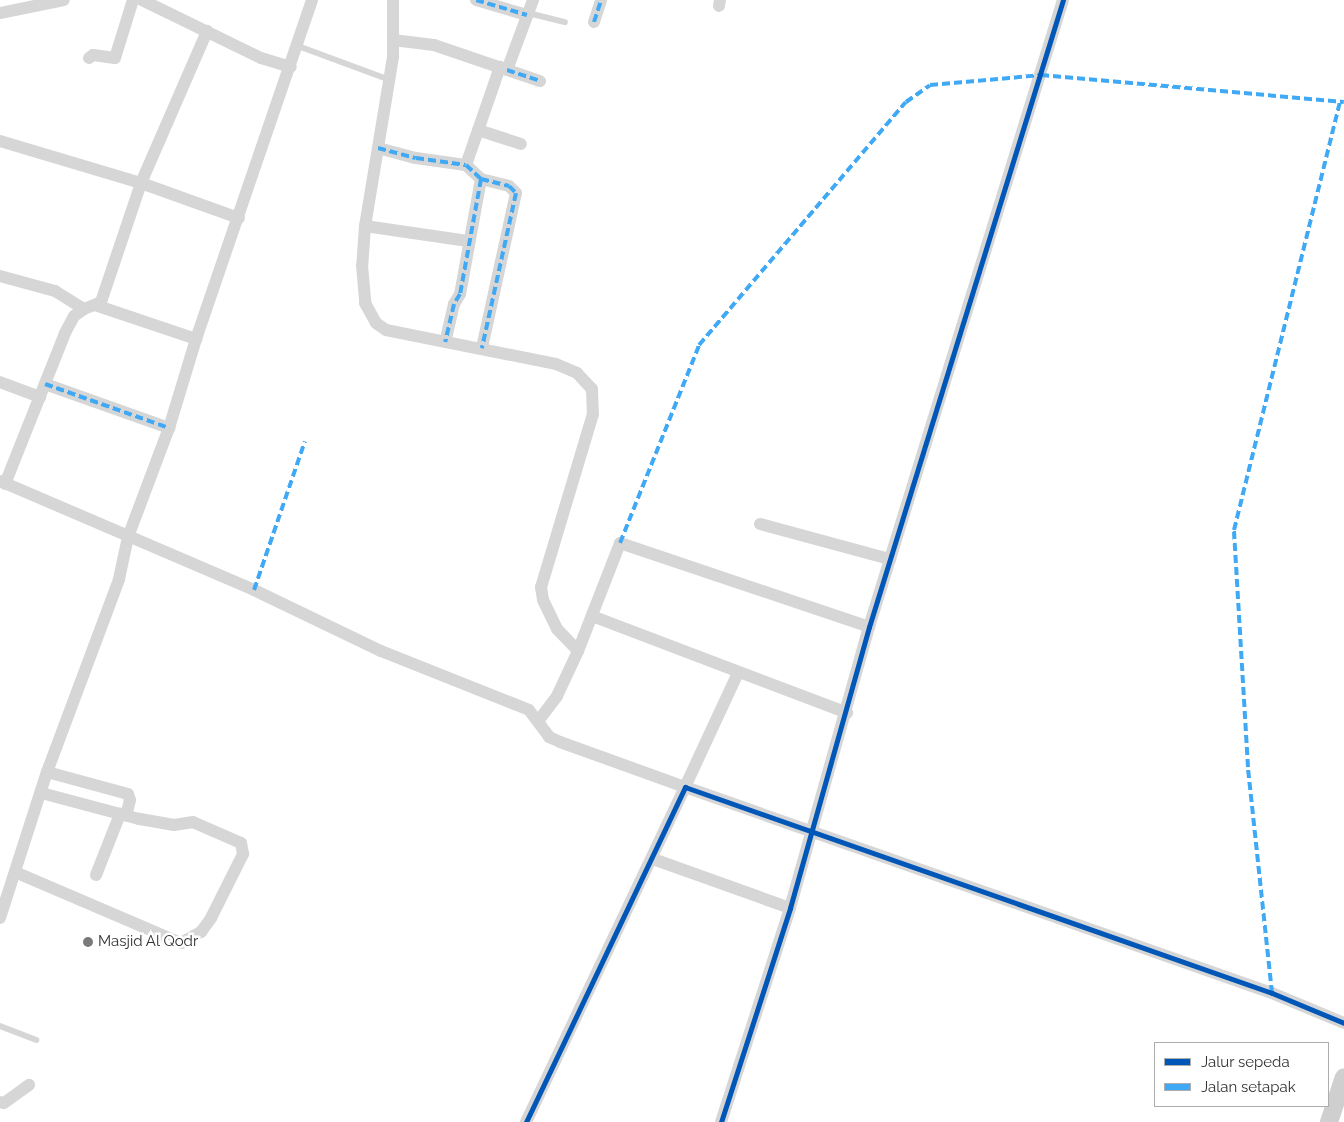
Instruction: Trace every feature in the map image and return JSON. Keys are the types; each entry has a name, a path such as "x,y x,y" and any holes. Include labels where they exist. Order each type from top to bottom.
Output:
{"street":[{"path":"0,13 64,0"},
{"path":"89,58 93,55 115,58 134,0"},
{"path":"142,0 207,30 261,58 291,67"},
{"path":"0,918 47,772 119,580 128,537 169,428 196,338 291,67 312,0"},
{"path":"393,0 390,80 365,226 362,280 369,314 386,330 556,364 578,373 592,389 593,414 541,587 543,600 557,629 578,651"},
{"path":"476,0 528,14"},
{"path":"466,165 503,68 533,0"},
{"path":"594,22 601,0"},
{"path":"721,1122 790,908 811,830 847,713 869,627 1063,0"},
{"path":"207,30 141,183 107,290 89,307 74,316 3,483 254,590 381,651 529,710 539,720 549,737 555,740 811,830 864,852 1272,993 1344,1023"},
{"path":"393,40 434,45 540,81"},
{"path":"478,130 521,144"},
{"path":"0,141 141,183 239,218"},
{"path":"378,148 416,158 466,165 481,179 509,186 516,193 482,348"},
{"path":"445,342 454,304 460,294 468,241 481,179"},
{"path":"365,226 468,241"},
{"path":"0,276 55,291 89,307 196,338"},
{"path":"0,382 40,397"},
{"path":"45,384 169,428"},
{"path":"760,524 890,559"},
{"path":"539,720 556,696 578,651 620,543 869,627"},
{"path":"592,616 847,713"},
{"path":"526,1122 653,859 738,673"},
{"path":"47,772 128,794 130,800 96,875"},
{"path":"15,872 182,943 192,939 211,918 244,848 241,843 193,822 174,826 123,815 41,793"},
{"path":"653,859 790,908"},
{"path":"1328,1122 1344,1077"},
{"path":"0,1102 4,1103 29,1085"}],"lane":[{"path":"528,14 565,22"},
{"path":"298,46 390,80"},
{"path":"0,1026 36,1040"}],"marked path":[{"path":"476,0 527,15"},
{"path":"594,22 601,0"},
{"path":"507,70 540,81"},
{"path":"620,543 699,345 906,102 930,85 1041,75 1344,102"},
{"path":"1272,993 1248,767 1234,530 1340,103"},
{"path":"378,148 416,158 466,165 481,179 460,294 454,304 445,342"},
{"path":"481,179 509,186 516,193 482,348"},
{"path":"45,384 169,428"},
{"path":"254,590 305,441"}],"cycle path":[{"path":"721,1122 790,908 869,627 1063,0"},
{"path":"526,1122 685,787 1272,993 1344,1023"}],"place":[{"name":"Masjid Al Qodr","path":"88,942"}]}
